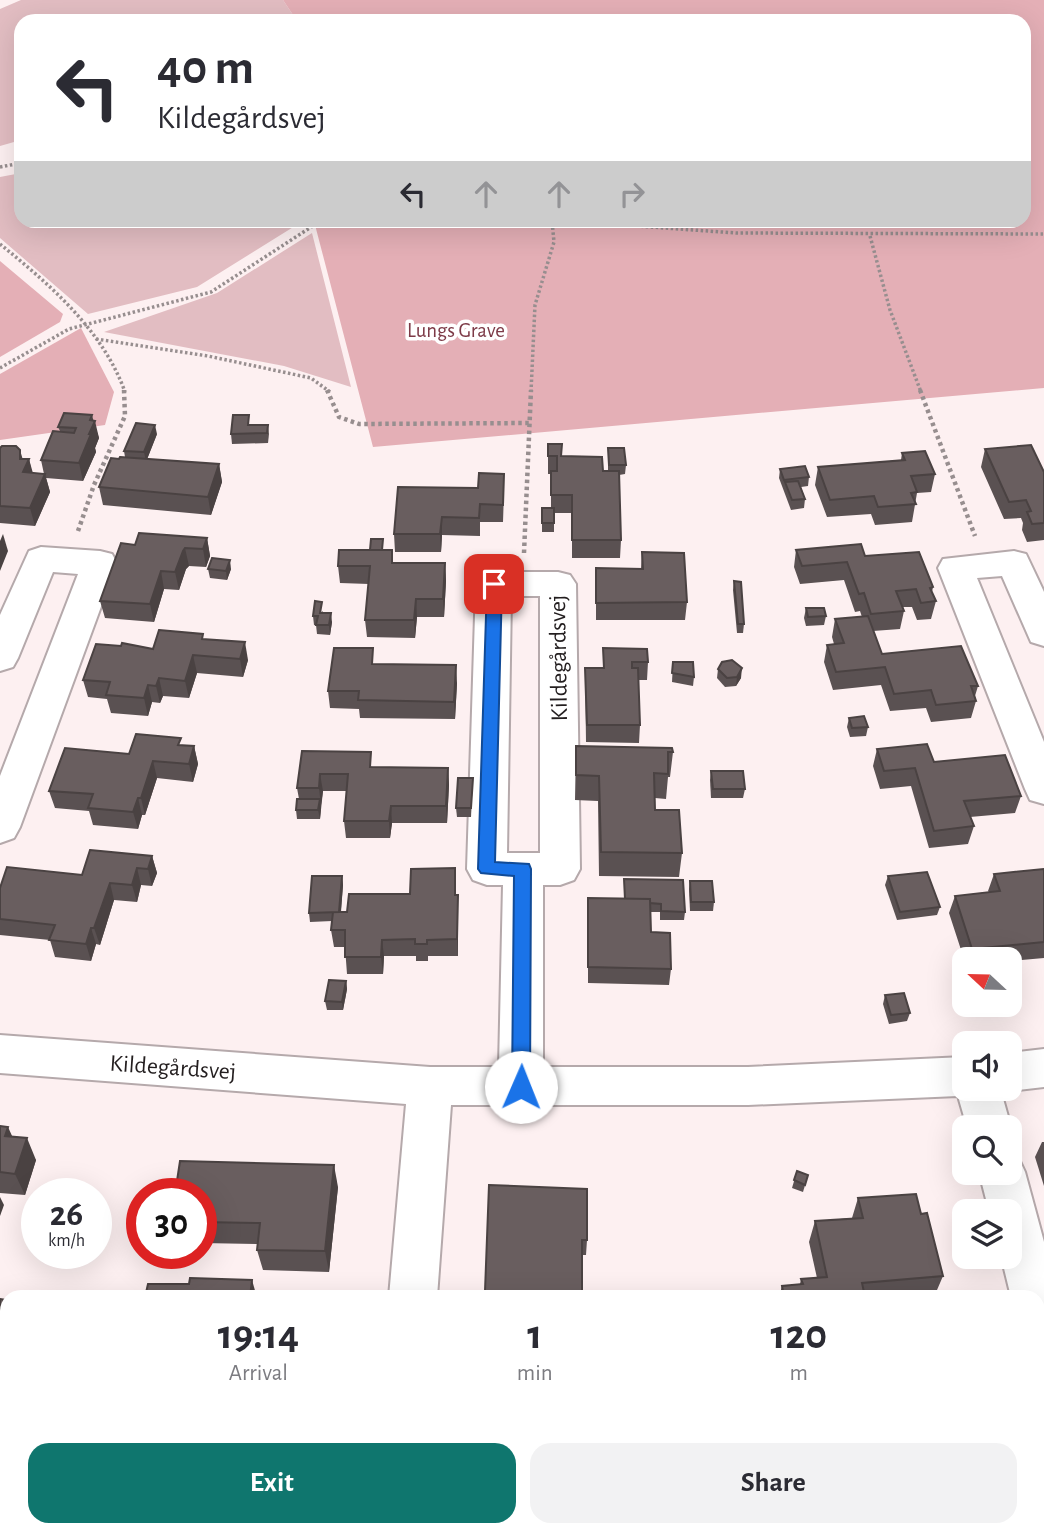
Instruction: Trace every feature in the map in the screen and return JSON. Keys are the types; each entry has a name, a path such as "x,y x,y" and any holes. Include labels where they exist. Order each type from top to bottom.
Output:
{"street":[{"path":"0,658 41,559 100,563 0,827"},
{"path":"1044,633 1014,563 955,568 1044,789"},
{"name":"Kildegårdsvej","path":"494,584 558,584 560,869 523,869 487,869 494,584"},
{"path":"521,1087 523,869"},
{"name":"Kildegårdsvej","path":"0,1054 429,1086 748,1086 952,1077"},
{"path":"1022,1071 1044,1068"},
{"path":"414,1290 429,1086"},
{"path":"1006,1185 1034,1290"}],"path":[{"path":"0,368 69,329 211,292 310,228"},
{"path":"523,584 535,305 554,242 553,228"},
{"path":"624,228 870,236 1044,234"},
{"path":"870,236 890,310 986,565"},
{"path":"0,244 22,261 113,359 127,397 126,415 93,485 67,561"},
{"path":"96,339 208,356 311,377 330,392 339,416 359,424 531,423"}],"shaded area":[{"path":"21,0 283,0 292,14 14,14 14,142 0,146 0,9"},
{"path":"14,174 14,228 292,228 197,287 88,314 0,238 0,177"},
{"path":"312,233 351,387 284,366 104,332 217,293"}],"green space":[{"name":"Lungs Grave","path":"283,0 1044,0 1044,388 373,447 316,228 1031,228 1031,14 292,14"},
{"path":"0,261 63,314 60,322 0,357"},
{"path":"81,328 114,392 105,425 0,440 0,374"}],"building":[{"path":"64,413 92,415 90,420 95,421 79,463 41,460 53,431 74,433 76,428 58,427"},
{"path":"233,415 249,415 248,425 268,425 267,433 231,434"},
{"path":"136,423 155,425 144,452 124,451"},
{"path":"548,444 562,444 561,456 602,457 603,471 619,471 621,540 572,540 572,495 551,495 551,471 557,471 557,456 548,456"},
{"path":"1031,445 1044,472 1044,523 1032,524 1027,512 1031,511 1026,500 1009,502 985,449"},
{"path":"2,446 16,446 20,450 20,459 29,459 23,472 45,474 30,508 0,506"},
{"path":"608,448 624,448 626,465 609,465"},
{"path":"925,451 935,474 911,476 917,492 911,493 916,504 878,507 874,496 830,500 818,467 905,460 902,453"},
{"path":"111,458 219,464 208,497 99,487"},
{"path":"805,466 809,477 784,480 780,469"},
{"path":"479,473 504,474 503,505 480,504 479,518 442,517 440,534 394,534 398,487 478,488"},
{"path":"798,481 805,499 792,500 785,482"},
{"path":"542,508 554,508 554,523 542,523"},
{"path":"139,533 207,538 203,549 185,548 175,572 161,571 150,604 100,601 121,543 135,545"},
{"path":"371,539 383,539 382,550 370,550"},
{"path":"861,544 865,556 919,552 936,601 921,603 916,589 896,591 904,611 871,614 864,593 859,594 847,562 802,566 796,550"},
{"path":"339,550 392,550 392,563 445,563 443,599 416,599 414,620 365,620 370,566 338,566"},
{"path":"642,552 684,553 687,602 596,603 596,568 643,569"},
{"path":"212,558 230,560 226,571 208,569"},
{"path":"734,581 741,582 744,624 738,624"},
{"path":"315,601 322,602 320,613 331,613 329,625 316,625 318,616 313,616"},
{"path":"806,608 824,608 826,616 808,617"},
{"path":"868,616 882,654 961,646 978,686 971,686 976,701 936,705 931,690 894,694 885,667 836,672 827,645 844,643 835,619"},
{"path":"159,630 203,634 202,639 245,642 240,659 193,655 185,681 159,678 156,686 148,685 144,698 106,695 110,682 83,680 96,644 121,646 122,643 153,649"},
{"path":"334,648 373,648 372,664 456,665 454,702 358,700 359,691 328,691"},
{"path":"603,648 647,649 648,662 632,662 632,668 638,668 640,725 587,725 585,668 604,668"},
{"path":"732,660 742,668 737,677 727,678 718,669 722,662"},
{"path":"673,662 693,662 694,677 672,673"},
{"path":"864,716 868,727 852,728 849,718"},
{"path":"136,734 181,738 178,745 194,746 189,764 153,761 141,798 138,798 133,812 88,808 93,794 49,791 65,748 129,754"},
{"path":"927,744 934,762 1005,755 1021,796 964,801 974,826 934,831 915,768 884,771 877,749"},
{"path":"576,746 672,748 673,752 668,752 668,774 654,773 655,810 679,810 682,853 601,852 599,776 576,775"},
{"path":"302,751 371,752 370,767 448,768 446,806 391,806 389,821 344,821 348,774 320,774 319,788 297,788"},
{"path":"711,771 743,771 745,789 713,789"},
{"path":"458,778 473,778 471,808 456,808"},
{"path":"297,799 320,799 318,810 296,810"},
{"path":"90,850 152,856 148,869 137,868 132,885 110,883 86,944 49,940 55,925 0,919 0,888 7,867 82,875"},
{"path":"455,868 455,895 458,895 457,939 427,940 427,944 415,944 415,939 382,940 381,957 345,957 345,930 331,930 333,912 347,912 349,894 410,894 411,869"},
{"path":"1044,869 1044,942 971,947 955,896 1000,891 994,874"},
{"path":"927,872 940,907 900,912 888,876"},
{"path":"312,876 342,876 339,912 309,913"},
{"path":"624,879 683,880 685,912 661,911 661,904 650,903 650,899 625,899"},
{"path":"690,881 712,881 714,902 691,902"},
{"path":"588,898 650,899 651,932 670,933 671,969 588,967"},
{"path":"329,980 346,981 342,1002 325,1001"},
{"path":"904,993 910,1013 891,1015 885,995"},
{"path":"0,1126 8,1127 5,1136 27,1138 15,1174 0,1172"},
{"path":"180,1161 334,1165 325,1251 257,1250 260,1223 217,1222 217,1178 177,1178"},
{"path":"797,1171 808,1175 805,1185 794,1180"},
{"path":"489,1185 587,1189 587,1240 582,1240 582,1290 485,1290"},
{"path":"916,1194 921,1214 927,1213 943,1276 862,1283 864,1290 783,1290 782,1286 803,1284 801,1279 827,1277 815,1221 863,1218 858,1198"},
{"path":"190,1278 252,1280 251,1290 147,1290 148,1284 189,1284"}],"route":[{"path":"494,584 487,869 523,869 521,1087"}]}
